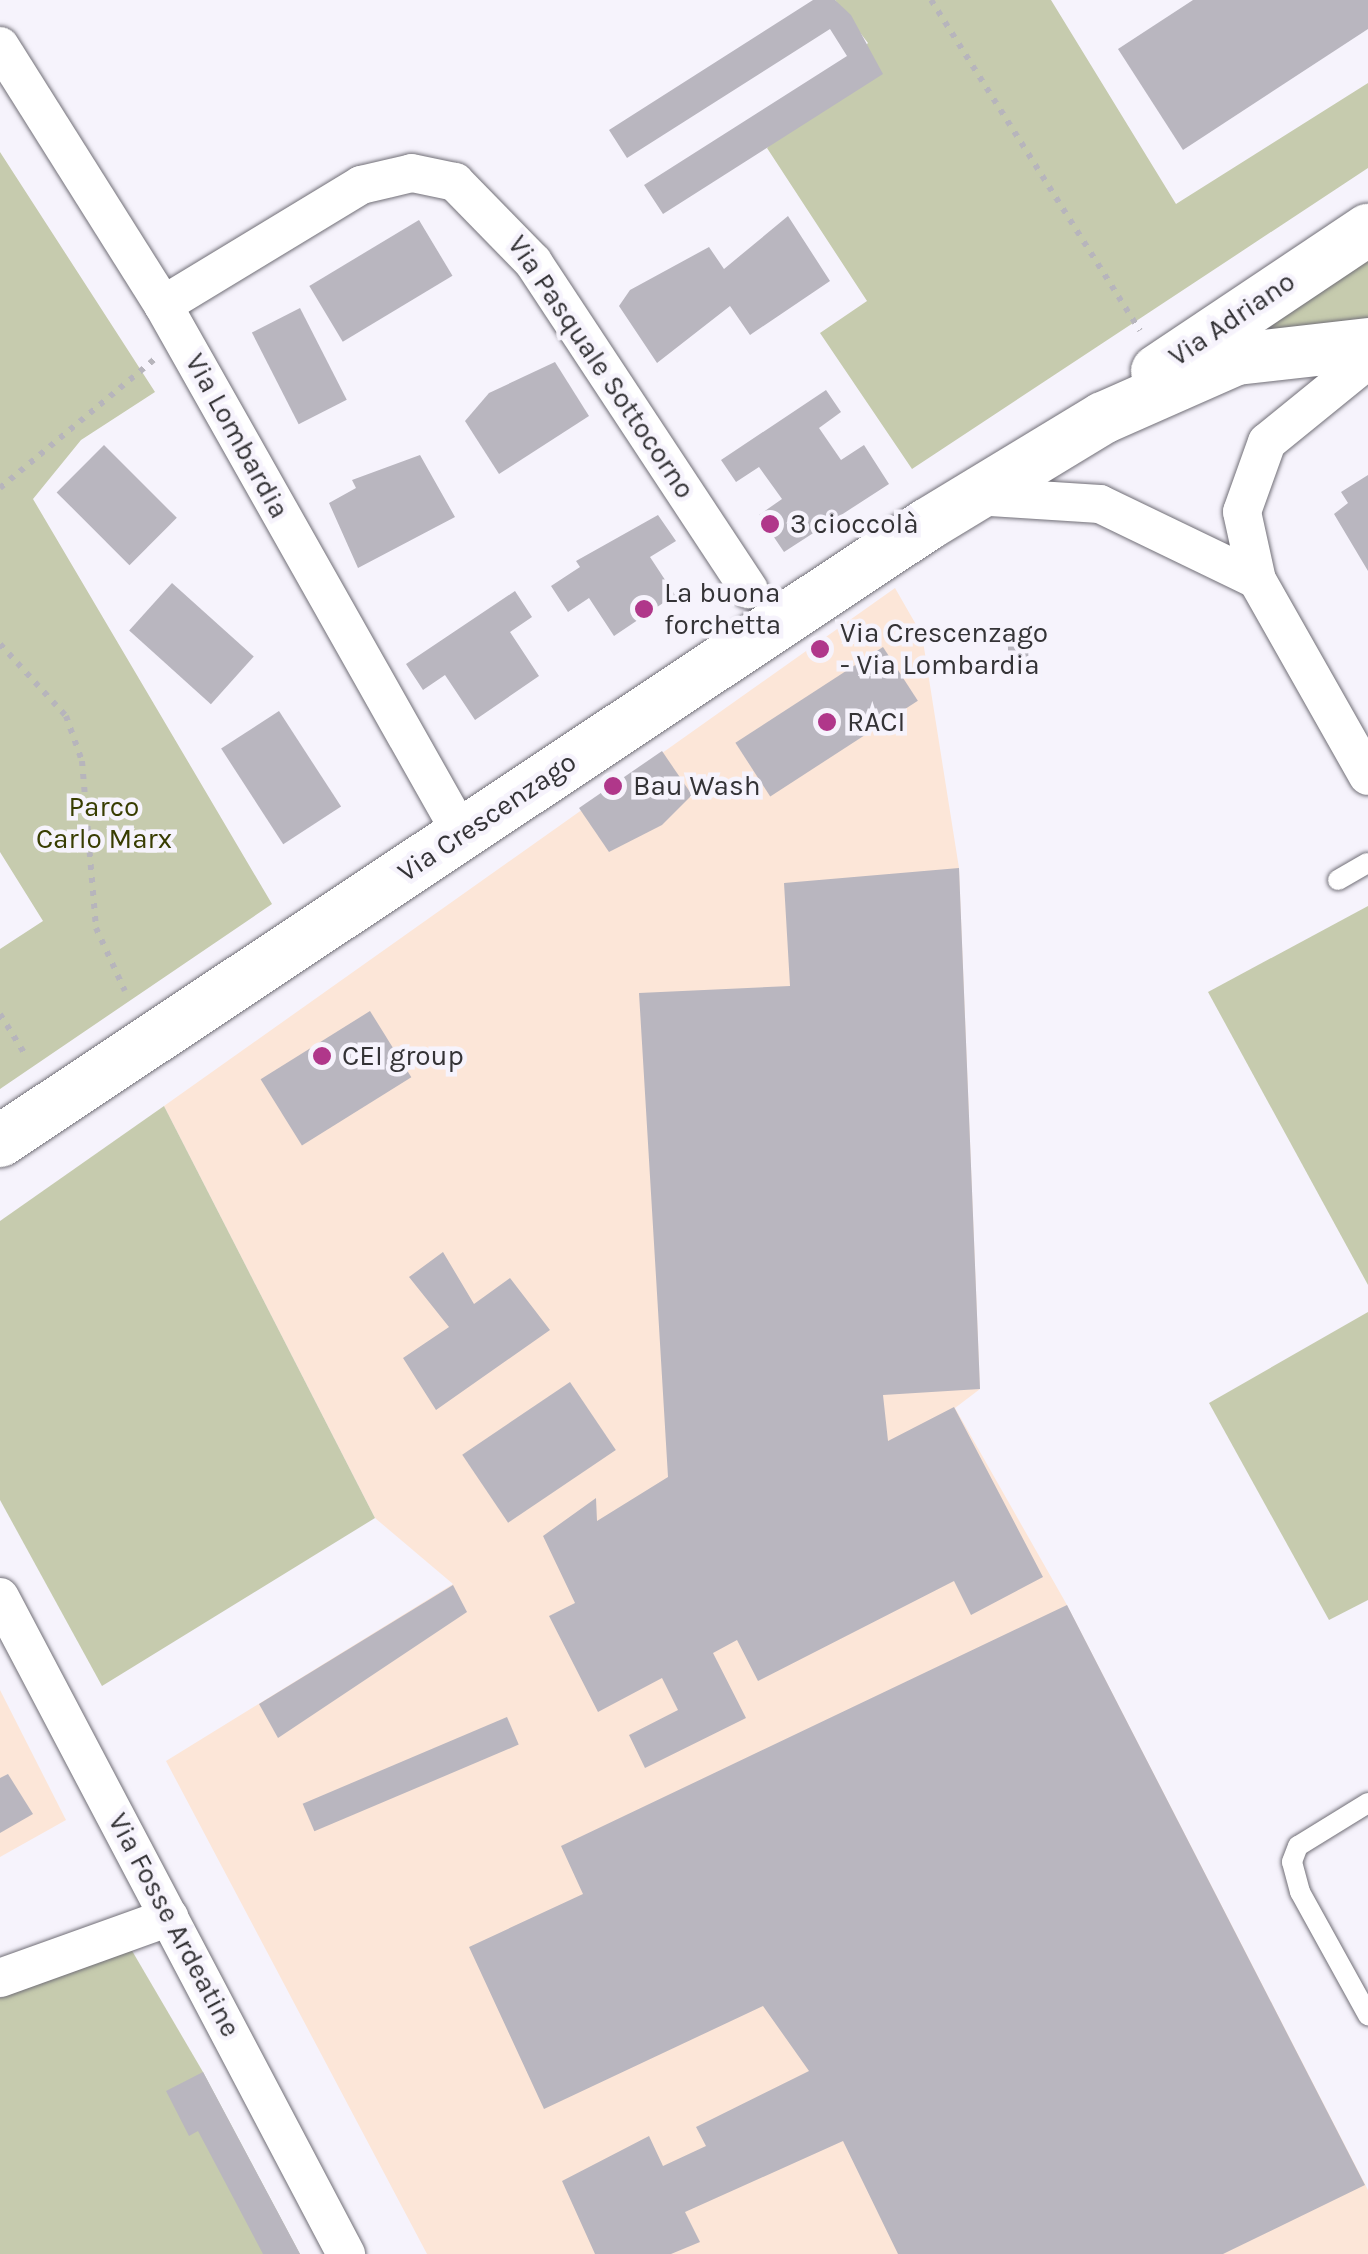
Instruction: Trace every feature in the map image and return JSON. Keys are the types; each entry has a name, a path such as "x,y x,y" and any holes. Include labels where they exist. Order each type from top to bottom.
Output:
{"street":[{"name":"Via Lombardia","path":"0,46 163,305 462,833"},
{"name":"Via Pasquale Sottocorno","path":"163,305 361,184 412,173 455,182 534,262 749,589"},
{"name":"Via Adriano","path":"1104,418 1194,342 1368,230"},
{"name":"Via Adriano","path":"975,496 1104,418 1237,359 1368,344"},
{"path":"1368,360 1261,452 1242,512 1257,580 1368,776"},
{"name":"Via Crescenzago","path":"0,1141 975,496"},
{"path":"975,496 1100,504 1257,580"},
{"name":"Via Fosse Ardeatine","path":"0,1596 346,2254"},
{"path":"0,1978 168,1917"}],"lane":[{"path":"1338,880 1368,864"},
{"path":"1368,1803 1298,1846 1292,1862 1300,1892 1368,2015"}],"path":[{"path":"930,0 1140,330"},
{"path":"0,488 61,430 183,340"},
{"path":"0,644 66,716 82,761 96,928 125,990"},
{"path":"0,1014 26,1056"}],"shaded area":[{"path":"895,588 922,635 959,868 980,1389 955,1408 1067,1605 1368,2190 1368,2254 427,2254 166,1761 453,1584 375,1518 164,1106"},
{"path":"0,1690 66,1820 0,1857"}],"green space":[{"path":"835,0 1051,0 1176,204 1368,83 1368,168 912,469 820,333 867,301 767,148 868,43"},
{"name":"Parco Carlo Marx","path":"0,152 155,392 81,440 33,499 272,904 0,1089 0,949 43,921 0,852"},
{"path":"1368,248 1368,328 1242,331"},
{"path":"1368,906 1368,1285 1208,992"},
{"path":"164,1106 375,1518 102,1686 0,1500 0,1221"},
{"path":"1368,1312 1368,1600 1329,1620 1209,1403"},
{"path":"131,1949 203,2072 300,2254 0,2254 0,1998"}],"building":[{"path":"813,0 835,0 851,15 883,74 663,214 644,185 847,56 830,29 627,158 609,130"},
{"path":"1193,0 1368,0 1368,29 1183,150 1118,49"},
{"path":"788,216 830,281 750,335 730,306 657,363 619,306 630,290 709,247 724,269"},
{"path":"419,220 452,276 343,342 309,286"},
{"path":"300,308 347,400 299,424 252,333"},
{"path":"555,362 589,416 499,474 465,421 489,393"},
{"path":"826,390 841,412 819,428 841,460 864,445 889,484 784,552 759,515 782,499 759,467 736,482 721,460"},
{"path":"104,445 177,518 129,565 57,492"},
{"path":"420,455 455,517 358,568 329,503 356,488 352,480"},
{"path":"1368,475 1368,571 1334,514 1348,503 1341,492"},
{"path":"658,515 676,541 650,557 675,595 614,636 589,598 568,612 551,586 580,567 576,561"},
{"path":"172,583 254,657 211,704 129,631"},
{"path":"515,591 532,617 510,632 539,676 475,720 445,675 423,690 406,664"},
{"path":"1027,629 1029,666 1009,667 1007,630"},
{"name":"RACI","path":"883,647 918,701 770,797 735,743"},
{"path":"279,711 341,807 283,844 221,749"},
{"path":"662,751 692,795 662,825 609,852 579,808"},
{"path":"959,868 980,1389 883,1395 888,1441 954,1407 1043,1577 971,1615 954,1581 758,1681 737,1640 713,1653 746,1718 645,1768 629,1735 678,1710 662,1678 598,1712 549,1616 575,1603 543,1536 596,1498 597,1521 668,1477 639,993 790,986 784,883"},
{"path":"370,1011 411,1077 302,1146 261,1079"},
{"path":"443,1252 474,1304 510,1278 550,1330 436,1410 403,1358 449,1327 409,1277"},
{"path":"570,1382 616,1450 508,1523 462,1455"},
{"path":"453,1585 467,1612 278,1738 259,1704"},
{"path":"1067,1605 1365,2185 1223,2254 898,2254 843,2141 685,2212 700,2242 671,2254 595,2254 562,2181 649,2136 663,2166 706,2146 696,2127 809,2071 763,2006 544,2109 469,1947 583,1894 561,1846"},
{"path":"507,1717 519,1745 314,1831 303,1804"},
{"path":"8,1774 33,1814 0,1833 0,1778"},
{"path":"203,2072 300,2254 263,2254 198,2131 189,2136 166,2091"}],"place":[{"name":"3 cioccolà","path":"770,524"},
{"name":"La buona forchetta","path":"644,609"},
{"name":"Via Crescenzago - Via Lombardia","path":"820,649"},
{"name":"RACI","path":"827,722"},
{"name":"Bau Wash","path":"613,786"},
{"name":"CEI group","path":"322,1056"}]}
